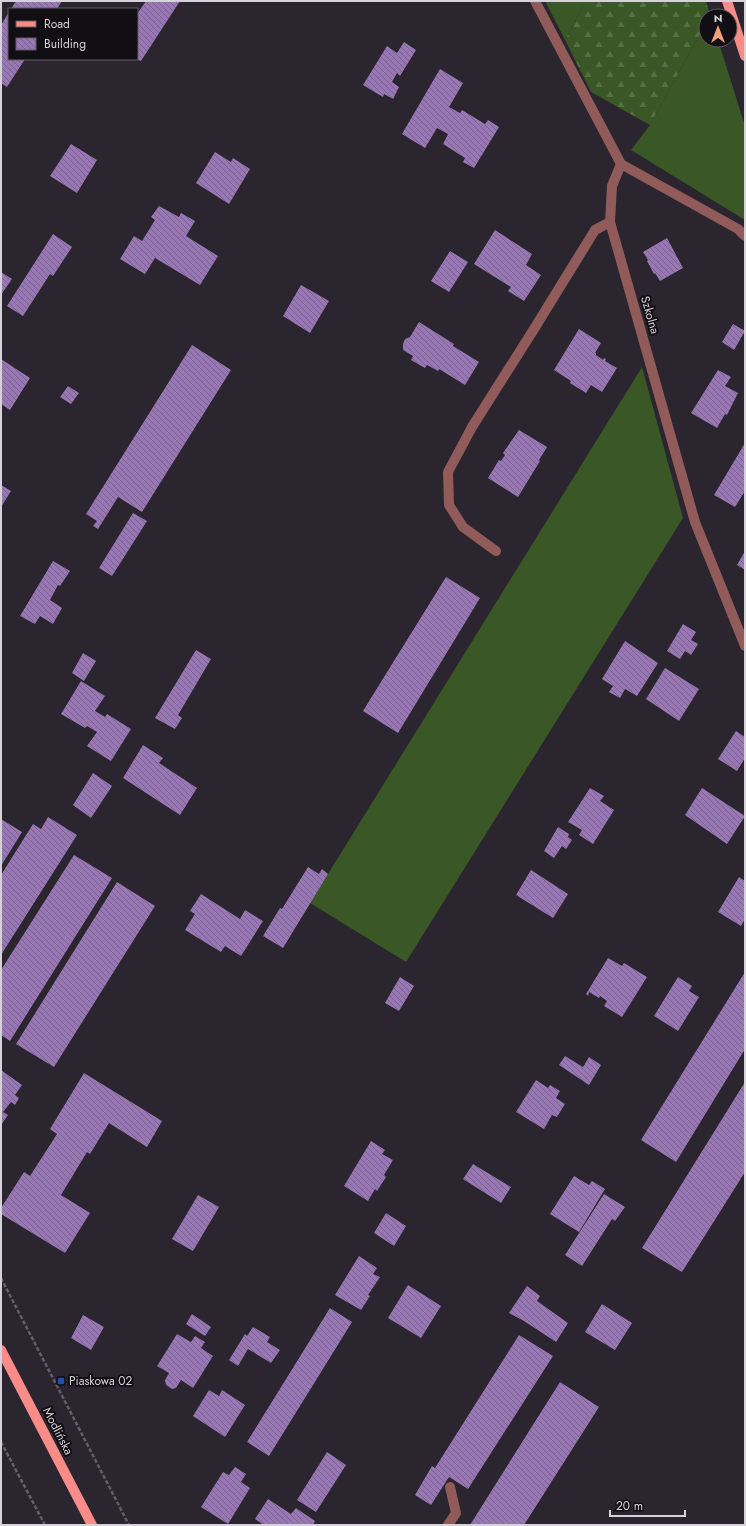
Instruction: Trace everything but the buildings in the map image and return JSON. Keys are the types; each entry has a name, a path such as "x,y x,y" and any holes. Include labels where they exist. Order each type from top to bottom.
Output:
{"main road":[{"path":"727,1 745,56"},
{"name":"Modlińska","path":"1,1350 92,1525"}],"street":[{"path":"535,1 621,164 738,230 745,236"},
{"name":"Szkolna","path":"621,164 612,186 610,222 695,522 745,646"},
{"path":"496,551 463,527 449,504 448,472 472,427 595,230 610,222"},
{"path":"448,1525 456,1513 450,1487"}],"path":[{"path":"1,1278 130,1525"},
{"path":"1,1442 45,1525"}],"green space":[{"path":"545,1 584,1 584,5 565,40"},
{"path":"584,1 706,1 708,8 698,8 698,38 650,125 591,92 565,40 584,5"},
{"path":"698,38 698,48 721,48 745,126 745,220 631,150 650,125"},
{"path":"642,367 683,518 406,962 310,903"}],"place":[{"name":"Piaskowa 02","path":"61,1381"}]}
